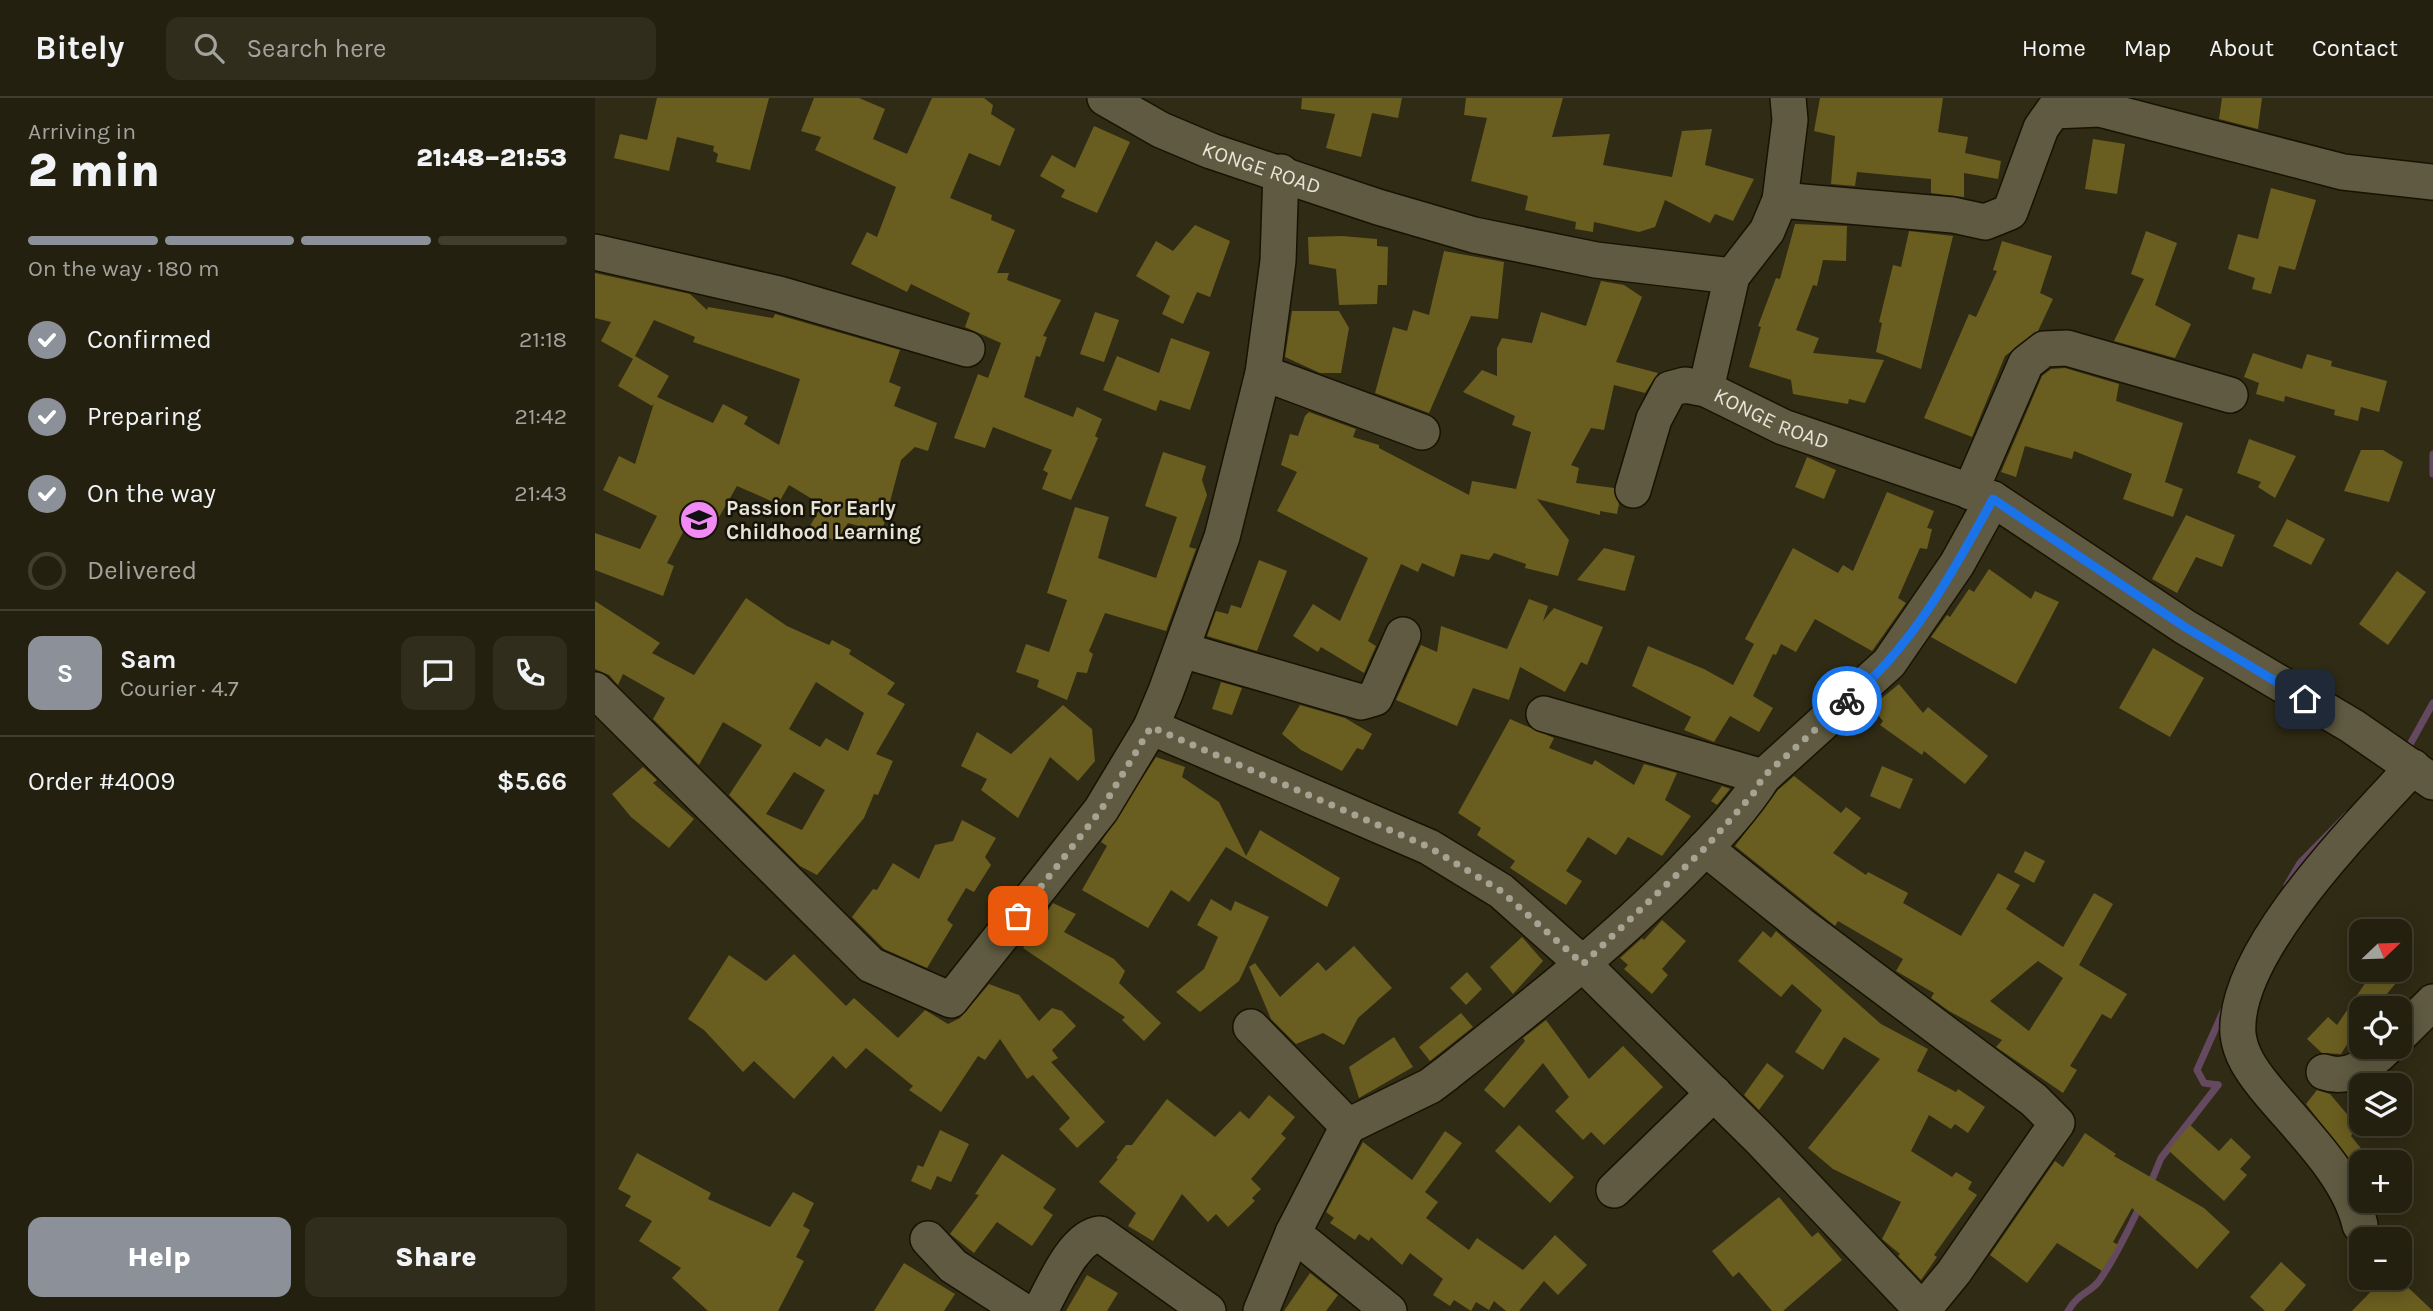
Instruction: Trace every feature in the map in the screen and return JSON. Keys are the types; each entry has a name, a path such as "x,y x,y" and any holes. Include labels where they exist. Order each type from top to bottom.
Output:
{"street":[{"name":"KONGE ROAD","path":"1105,98 1161,130 1198,146 1366,204 1474,235 1596,260 1733,276 1706,389 1783,427 1981,496 2185,627 2352,726 2423,775"},
{"path":"1733,276 1767,232 1780,200 1790,120 1788,98"},
{"path":"1780,200 1953,215 1985,222 2010,212 2041,128 2053,111 2100,109 2343,172 2433,182"},
{"path":"595,690 871,965 951,1000 1101,810 1151,727 1182,650 1222,537 1263,373 1276,281 1282,173"},
{"path":"595,252 792,297 967,349"},
{"path":"1261,1311 1293,1233 1348,1126 1430,1086 1583,964 1705,848 1753,794 1763,777 1889,663 1957,564 2027,363 2044,349 2067,348 2230,395"},
{"path":"1263,373 1422,432"},
{"path":"1633,490 1654,419 1669,389 1685,385 1706,389"},
{"path":"1182,650 1361,702 1375,698 1403,635"},
{"path":"1544,714 1763,777"},
{"path":"1151,727 1429,847 1501,891 1583,964 1714,1093 1922,1311 1954,1272 2057,1123 2034,1100 1801,925 1705,848"},
{"path":"2360,1225 2355,1204 2341,1178 2251,1070 2238,1036 2239,1020 2251,976 2301,891 2423,775"},
{"path":"2412,1023 2433,1002"},
{"path":"1251,1027 1348,1126"},
{"path":"2324,1072 2335,1076 2348,1074 2365,1067 2374,1059"},
{"path":"1614,1190 1714,1093"},
{"path":"1293,1233 1389,1311"},
{"path":"1040,1311 1079,1244 1091,1235 1100,1234 1208,1311"},
{"path":"927,1239 953,1266 1023,1311"}],"building":[{"path":"657,98 769,98 750,170 716,162 718,154 713,151 714,146 677,137 669,171 614,158 620,134 647,140"},
{"path":"814,98 859,98 885,109 873,139 907,154 932,98 984,98 993,105 991,114 1015,129 1000,166 969,153 950,198 992,215 991,220 1015,230 997,273 1009,273 1007,280 1061,300 1043,336 1047,337 1040,357 1036,356 1024,397 1073,417 1077,407 1102,419 1095,436 1098,438 1071,500 1042,489 1048,473 1043,470 1052,450 993,427 985,448 954,438 978,374 988,378 1001,343 965,327 970,313 911,284 907,292 851,264 867,232 877,237 896,187 815,150 821,137 801,131"},
{"path":"1302,98 1402,98 1398,118 1372,113 1361,157 1326,148 1335,114 1301,109"},
{"path":"1466,98 1563,98 1552,137 1610,134 1603,165 1672,177 1682,131 1712,129 1705,165 1754,179 1733,221 1715,214 1710,223 1665,200 1655,227 1639,232 1594,222 1593,232 1575,229 1576,222 1525,210 1528,196 1471,181 1487,118 1464,115"},
{"path":"1820,98 1943,98 1938,132 1968,137 1965,153 2001,161 1998,179 1964,173 1964,197 1931,193 1931,179 1857,172 1855,186 1831,184 1835,136 1814,131"},
{"path":"2222,98 2262,98 2258,129 2219,119"},
{"path":"1094,126 1130,142 1097,213 1061,197 1065,190 1040,176 1052,155 1075,168"},
{"path":"2093,139 2125,144 2117,194 2085,189"},
{"path":"2271,188 2316,200 2295,270 2279,266 2271,294 2252,289 2255,278 2228,269 2238,234 2258,239"},
{"path":"1795,224 1847,226 1846,261 1823,260 1817,286 1813,285 1796,330 1819,338 1813,353 1884,360 1865,403 1849,399 1848,404 1793,394 1791,380 1749,367 1761,327 1758,326 1776,278 1780,279"},
{"path":"1195,225 1230,241 1210,297 1197,292 1183,324 1162,314 1170,296 1136,276 1156,241 1173,251"},
{"path":"1909,231 1953,236 1921,369 1876,352 1882,323 1879,322 1893,265 1901,267"},
{"path":"2146,231 2177,243 2155,305 2191,324 2175,358 2114,341 2144,279 2131,274"},
{"path":"1308,237 1377,239 1377,246 1388,247 1387,285 1378,285 1377,304 1339,305 1336,269 1309,264"},
{"path":"2002,241 2052,256 2040,293 2053,299 2038,331 2005,356 1972,437 1924,418 1969,314 1976,317 1997,271 1993,270"},
{"path":"1444,251 1504,262 1498,319 1471,316 1429,413 1375,393 1393,327 1407,331 1413,310 1429,315"},
{"path":"595,273 690,294 707,310 708,307 773,318 775,314 900,350 889,382 901,387 894,406 937,423 928,451 915,447 901,460 882,532 848,523 836,542 810,526 822,505 789,485 778,504 737,486 711,531 690,519 667,563 674,566 663,596 595,570 595,533 640,549 657,516 603,490 619,456 635,464 654,403 652,406 618,386 633,359 601,341 611,322 595,318","holes":["654,320 695,337 693,342 800,379 779,445 744,424 748,417 723,404 713,423 657,397 669,376 635,356"]},
{"path":"1601,281 1624,285 1642,297 1616,362 1658,373 1645,393 1614,385 1604,430 1591,428 1571,465 1579,468 1576,483 1614,488 1619,504 1617,514 1600,511 1600,515 1537,499 1569,540 1558,576 1525,568 1526,564 1494,553 1489,560 1461,554 1454,577 1422,563 1418,572 1401,564 1368,641 1376,646 1364,673 1321,647 1318,652 1293,636 1313,604 1340,621 1368,558 1277,511 1297,472 1281,465 1290,434 1298,436 1305,416 1309,412 1356,429 1353,437 1379,445 1379,448 1469,495 1472,481 1516,489 1531,432 1512,425 1515,416 1463,392 1482,370 1497,376 1497,348 1502,338 1532,343 1541,312 1586,326"},
{"path":"1292,311 1339,311 1349,328 1341,373 1320,373 1285,357"},
{"path":"1095,312 1119,320 1104,362 1080,354"},
{"path":"1171,338 1210,352 1190,410 1160,400 1156,411 1103,390 1117,356 1159,373"},
{"path":"2253,353 2302,369 2307,354 2332,361 2331,366 2387,381 2379,412 2361,407 2358,421 2334,415 2335,410 2285,396 2284,402 2256,394 2259,383 2244,377"},
{"path":"2065,368 2119,384 2116,401 2183,423 2165,482 2183,489 2173,517 2123,499 2132,474 2074,451 2072,459 2025,446 2016,477 2001,472 2042,376 2051,369"},
{"path":"2249,439 2296,456 2275,498 2258,487 2261,482 2237,473"},
{"path":"2361,450 2383,450 2403,462 2389,502 2344,491"},
{"path":"1163,452 1206,466 1202,480 1207,495 1189,547 1196,549 1166,631 1105,613 1089,651 1093,654 1087,673 1077,672 1067,700 1037,687 1039,680 1016,672 1026,644 1049,652 1067,600 1047,593 1075,507 1109,517 1098,558 1156,578 1177,517 1145,506"},
{"path":"1807,457 1836,470 1824,499 1795,487"},
{"path":"1887,492 1934,511 1927,528 1932,529 1927,549 1920,548 1898,598 1906,603 1872,651 1815,619 1796,652 1781,644 1776,655 1773,654 1753,696 1773,708 1759,732 1730,716 1714,742 1684,730 1691,717 1632,686 1648,646 1704,669 1733,685 1754,644 1745,639 1793,548 1838,573 1843,565 1853,571"},
{"path":"2186,515 2235,535 2222,567 2196,557 2177,593 2152,579"},
{"path":"2287,519 2325,539 2311,565 2273,546"},
{"path":"1604,548 1635,556 1625,591 1577,580"},
{"path":"1259,560 1287,571 1257,651 1207,636 1216,611 1228,614 1231,605 1241,608"},
{"path":"1989,569 2031,599 2035,591 2059,602 2016,684 1931,637 1947,615 1950,617 1969,589 1974,592"},
{"path":"2397,571 2426,592 2388,645 2359,624"},
{"path":"746,598 787,626 829,645 832,640 851,650 849,654 895,683 887,694 905,704 876,754 893,761 864,818 817,875 800,866 729,795 762,745 723,722 699,765 653,719 665,698 623,674 618,685 609,675 595,669 595,601 660,643 652,653 694,675","holes":["816,682 864,713 848,751 826,738 820,747 789,729","794,772 825,790 802,830 766,814"]},
{"path":"1529,599 1548,606 1543,621 1554,608 1603,627 1587,665 1581,662 1565,692 1520,667 1509,700 1473,688 1457,726 1396,700 1421,645 1437,652 1441,626 1507,649"},
{"path":"2153,648 2204,678 2170,737 2119,708"},
{"path":"1221,682 1242,688 1232,715 1212,709"},
{"path":"1899,684 1923,713 1928,707 1988,756 1965,784 1924,751 1922,755 1880,725 1883,721 1871,707"},
{"path":"1063,705 1092,729 1095,761 1078,781 1050,757 1018,818 981,790 987,779 961,766 977,732 1011,754"},
{"path":"1300,705 1345,718 1372,734 1363,750 1357,748 1342,771 1301,750 1282,734"},
{"path":"1510,719 1554,738 1549,748 1592,765 1595,760 1634,785 1644,764 1677,773 1665,800 1691,816 1662,856 1628,837 1616,855 1588,837 1566,871 1582,881 1566,905 1510,868 1515,861 1477,835 1481,828 1458,813"},
{"path":"1156,757 1185,767 1182,777 1219,802 1246,856 1260,830 1340,878 1327,907 1226,847 1189,902 1171,890 1148,928 1082,890 1107,846 1101,842"},
{"path":"1882,766 1913,779 1900,809 1870,796"},
{"path":"643,767 657,780 653,783 694,819 669,848 631,817 612,794"},
{"path":"1794,776 1841,813 1846,807 1861,818 1833,853 1866,875 1868,872 1908,893 1903,903 1961,936 1998,873 2020,885 2006,909 2063,947 2094,893 2113,904 2079,965 2127,994 2111,1019 2102,1014 2070,1066 2077,1070 2063,1093 1996,1047 2002,1040 1949,1011 1931,998 1934,993 1896,971 1903,959 1838,921 1835,926 1735,846 1778,790","holes":["2038,961 2063,978 2029,1031 1990,1001"]},
{"path":"1722,786 1730,789 1717,805 1711,801"},
{"path":"962,820 996,838 985,857 991,865 974,892 966,888 947,920 953,925 927,968 884,949 852,917 873,889 877,890 893,863 919,879 935,845 953,841"},
{"path":"2025,851 2045,861 2034,883 2014,872"},
{"path":"1211,899 1231,911 1235,901 1269,917 1239,981 1200,1012 1176,992 1204,969 1218,937 1197,925"},
{"path":"1053,903 1076,914 1064,932 1114,959 1125,971 1119,983 1161,1023 1144,1041 1122,1020 1125,1017 1023,948"},
{"path":"1662,920 1686,941 1662,969 1668,975 1652,994 1624,969 1628,965 1620,958 1642,938 1644,940"},
{"path":"1763,931 1771,938 1776,931 1881,1024 1928,1049 1917,1071 1956,1092 1958,1089 1985,1107 1968,1133 1955,1124 1951,1129 1929,1115 1911,1151 1952,1177 1956,1172 1972,1182 1968,1189 1977,1195 1934,1255 1937,1257 1921,1280 1898,1256 1900,1254 1882,1239 1901,1202 1833,1169 1808,1148 1880,1059 1844,1037 1823,1070 1795,1052 1822,1010 1792,984 1781,997 1738,961"},
{"path":"1522,937 1543,961 1513,994 1490,967"},
{"path":"1354,946 1392,988 1358,1018 1344,1045 1323,1033 1296,1044 1271,1019 1249,967 1255,963 1280,997 1318,962 1326,971"},
{"path":"794,954 846,1006 854,998 898,1038 925,1010 948,1024 960,1018 989,984 1019,995 1039,1021 1052,1008 1062,1011 1076,1026 1052,1050 1058,1058 1051,1062 1105,1122 1077,1148 1059,1129 1070,1118 1033,1075 1027,1079 1000,1039 985,1060 978,1056 941,1112 909,1090 913,1086 866,1048 846,1069 833,1056 794,1099 754,1061 743,1072 704,1030 688,1019 729,955 766,981"},
{"path":"1467,972 1482,989 1466,1005 1450,988"},
{"path":"2366,982 2397,982 2385,996 2357,996"},
{"path":"2349,1007 2349,1041 2341,1054 2322,1053 2307,1039 2328,1017 2337,1025"},
{"path":"1461,1013 1473,1027 1430,1061 1419,1047"},
{"path":"1546,1020 1589,1079 1623,1046 1663,1087 1604,1145 1591,1132 1583,1140 1555,1111 1569,1097 1543,1063 1504,1108 1484,1090 1525,1041 1523,1038"},
{"path":"1394,1037 1413,1067 1359,1098 1349,1067"},
{"path":"1767,1063 1784,1076 1759,1110 1744,1095"},
{"path":"2317,1090 2330,1094 2349,1117 2349,1136 2362,1150 2349,1150 2349,1160 2306,1104"},
{"path":"1269,1095 1295,1117 1281,1134 1286,1138 1251,1179 1261,1189 1252,1198 1255,1201 1228,1227 1216,1214 1208,1222 1182,1194 1153,1241 1128,1226 1136,1213 1099,1182 1126,1145 1132,1145 1167,1099 1215,1137 1240,1111 1249,1119"},
{"path":"1519,1125 1574,1177 1550,1203 1495,1151"},
{"path":"2190,1125 2219,1151 2231,1138 2251,1157 2240,1169 2247,1175 2224,1201 2168,1150"},
{"path":"940,1130 969,1144 951,1182 937,1176 931,1190 911,1181 918,1165 923,1167"},
{"path":"1445,1131 1462,1143 1425,1192 1438,1202 1426,1218 1469,1250 1477,1238 1523,1270 1555,1235 1587,1265 1558,1295 1544,1281 1519,1311 1506,1311 1494,1301 1489,1310 1476,1302 1471,1311 1454,1300 1450,1306 1433,1295 1443,1279 1410,1253 1402,1265 1371,1237 1369,1241 1359,1234 1355,1240 1330,1223 1334,1218 1326,1212 1363,1142 1412,1180"},
{"path":"2085,1133 2116,1154 2114,1156 2204,1208 2230,1232 2197,1269 2132,1208 2113,1242 2118,1245 2102,1271 2057,1243 2027,1283 1990,1255 2055,1161 2063,1167"},
{"path":"637,1153 711,1193 708,1199 770,1227 793,1192 814,1203 803,1226 810,1230 796,1257 804,1261 778,1311 708,1311 672,1278 681,1268 639,1241 652,1221 625,1206 631,1196 618,1189"},
{"path":"1002,1154 1056,1189 1043,1208 1053,1215 1032,1246 997,1222 974,1253 950,1234 979,1195 975,1194"},
{"path":"1779,1197 1812,1237 1818,1232 1842,1260 1783,1311 1772,1311 1739,1272 1733,1277 1712,1251"},
{"path":"2281,1262 2306,1285 2284,1311 2265,1311 2250,1297"},
{"path":"904,1263 955,1294 944,1311 874,1311"},
{"path":"1310,1273 1338,1295 1326,1311 1284,1311"},
{"path":"1087,1275 1118,1293 1107,1311 1066,1311"},
{"path":"2372,1290 2411,1290 2433,1311 2352,1311"}],"waterway":[{"path":"2433,454 2433,474"},
{"path":"2408,748 2433,703"},
{"path":"2287,885 2300,863 2347,815"},
{"path":"2218,1085 2204,1083 2197,1070 2226,1005"},
{"path":"2149,1187 2161,1158 2218,1085"},
{"path":"2068,1311 2076,1300 2099,1281 2141,1204"}],"way so far":[{"path":"1018,916 1101,810 1151,727 1429,847 1467,867 1501,891 1583,964 1658,897 1753,794 1763,777 1815,727 1847,701"}],"place":[{"name":"Passion For Early Childhood Learning","path":"699,520"}],"route":[{"path":"1847,701 1872,681 1904,643 1957,564 1993,499 2185,627 2305,699"}]}
